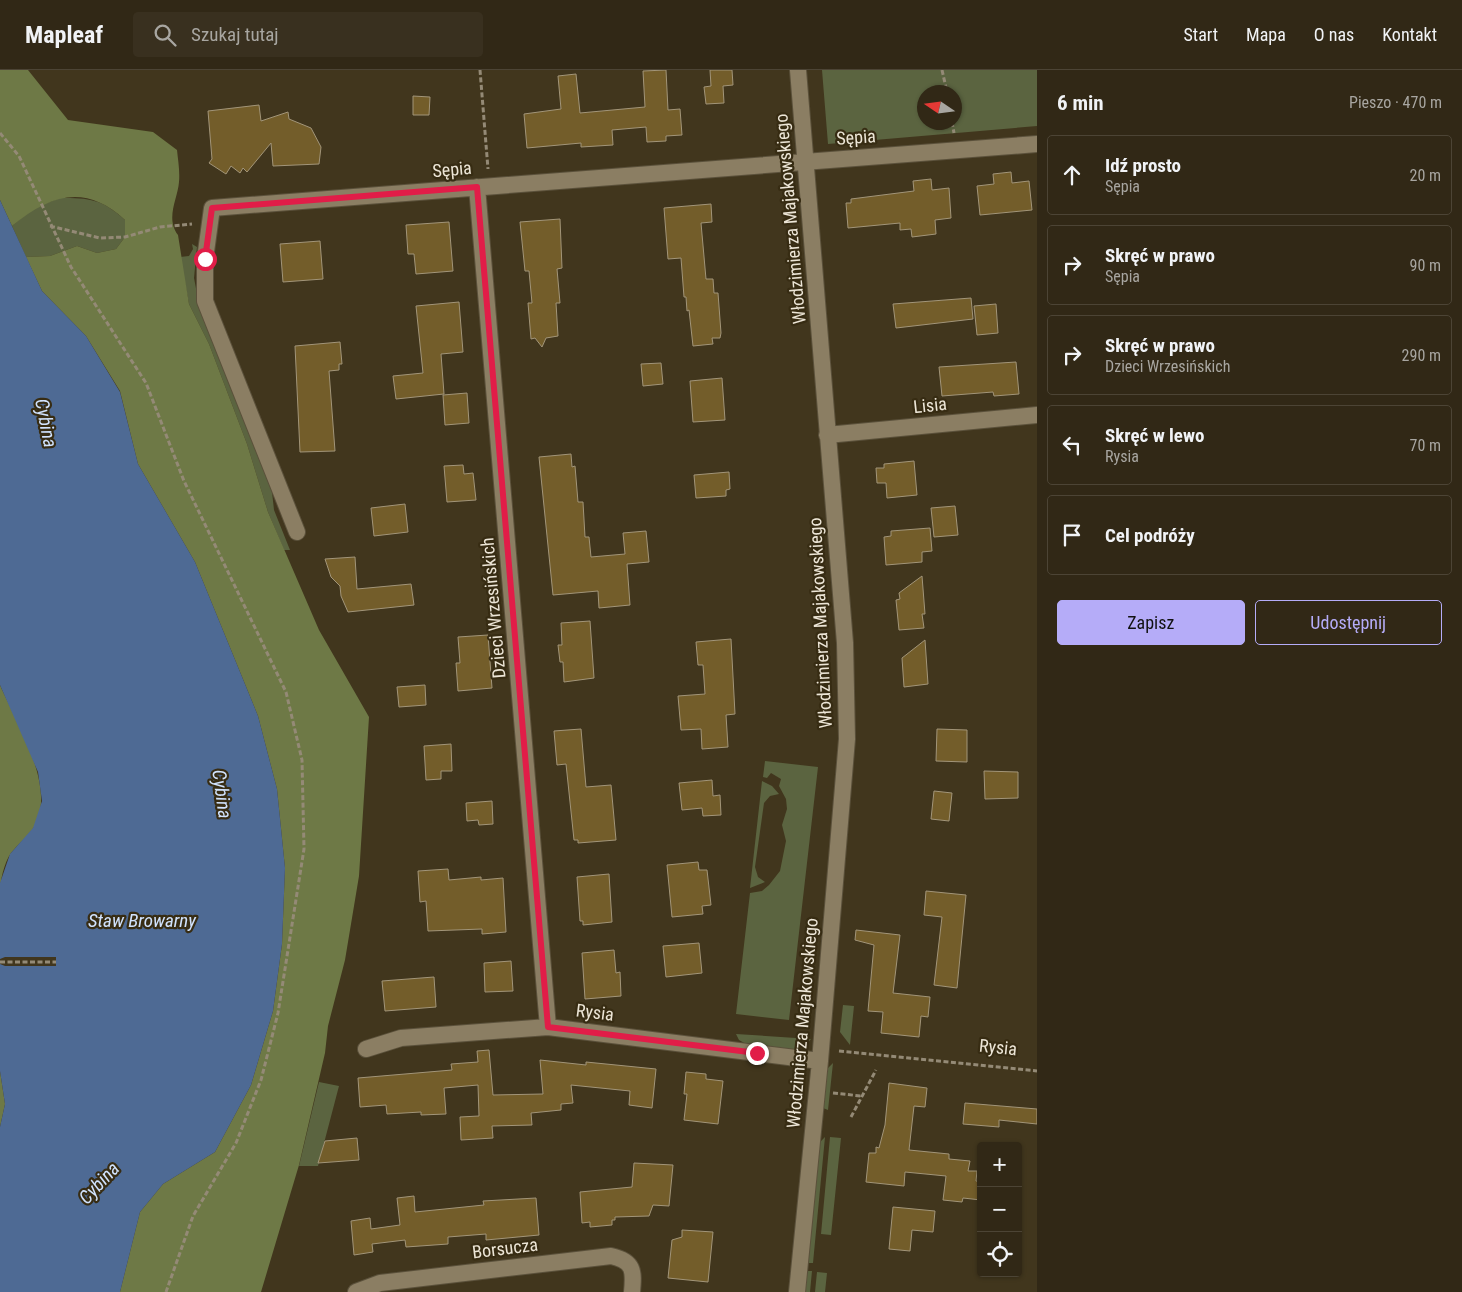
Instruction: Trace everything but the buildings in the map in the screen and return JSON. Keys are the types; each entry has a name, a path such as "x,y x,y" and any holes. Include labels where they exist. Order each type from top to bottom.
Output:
{"street":[{"name":"Włodzimierza Majakowskiego","path":"797,1292 820,1061 847,739 845,644 798,70"},
{"name":"Sępia","path":"297,532 205,301 205,259 212,208 1037,144"},
{"name":"Dzieci Wrzesińskich","path":"483,186 548,1027"},
{"name":"Lisia","path":"827,435 1037,415"},
{"name":"Rysia","path":"366,1048 401,1038 548,1027 820,1061"},
{"name":"Borsucza","path":"356,1292 380,1283 611,1256 623,1258 630,1266 634,1276 632,1292"}],"path":[{"path":"480,70 483,186"},
{"path":"942,70 945,85"},
{"path":"0,133 19,156 71,268 146,383 184,481 286,692 302,760 304,849 278,1014 261,1080 236,1143 193,1216 166,1292"},
{"path":"50,226 100,238 125,237 160,227 173,226"},
{"path":"0,962 56,962"},
{"name":"Rysia","path":"836,1050 1037,1071"},
{"path":"851,1116 876,1070"},
{"path":"832,1093 862,1096"}],"green space":[{"path":"0,70 28,70 68,120 153,132 177,150 179,182 172,215 174,228 178,235 189,304 209,344 247,444 268,512 319,630 369,717 359,876 345,960 328,1026 325,1053 299,1165 261,1292 120,1292 140,1212 163,1184 215,1152 251,1085 273,1011 282,944 285,868 277,789 258,716 195,562 138,464 120,391 86,336 42,291 26,257 50,256 77,246 97,253 116,249 125,237 125,220 110,208 82,197 54,201 26,215 12,226 0,200"},
{"path":"822,70 1037,70 1037,126 828,144"},
{"path":"60,198 88,199 109,208 125,220 125,237 116,249 97,253 77,246 50,256 26,257 12,226 33,208"},
{"path":"192,244 197,247 194,278 200,309 271,483 274,510 290,550 284,550 268,512 247,444 209,344 189,304 180,257 189,256 193,249"},
{"path":"0,685 25,737 38,777 41,797 39,814 32,830 13,850 6,862 0,893"},
{"path":"765,761 818,767 789,1020 736,1014 750,893 762,891 780,871 786,841 782,825 787,809 786,799 779,786 781,779 771,773 767,778 763,777"},
{"path":"762,781 772,786 779,794 770,796 764,803 755,867 758,877 765,882 750,888"},
{"path":"843,1005 854,1006 850,1045 840,1032"},
{"path":"736,1034 811,1039 805,1045 797,1048 781,1050 746,1044 739,1040"},
{"path":"833,1063 828,1110 823,1108 827,1069"},
{"path":"0,1071 5,1104 0,1127"},
{"path":"319,1082 339,1086 318,1166 299,1166"},
{"path":"825,1137 813,1263 808,1263 820,1142"},
{"path":"830,1137 841,1138 831,1235 821,1234"},
{"path":"807,1271 812,1271 810,1292 805,1292"},
{"path":"817,1272 827,1273 825,1292 815,1292"}],"water":[{"name":"Staw Browarny","path":"0,200 42,291 86,336 120,392 138,464 195,562 258,716 277,789 285,868 282,944 273,1011 251,1085 215,1152 163,1184 140,1212 120,1292 0,1292 0,1127 5,1104 0,1071 0,883 10,854 33,828 42,801 38,772 0,685"}],"pier":[{"path":"5,957 56,957 56,966 5,966 0,964 0,959"}],"route":[{"path":"205,259 212,208 477,187 548,1027 757,1053"}],"water label":[{"name":"Cybina","path":"46,423"},
{"name":"Cybina","path":"222,794"},
{"name":"Cybina","path":"99,1183"}]}
